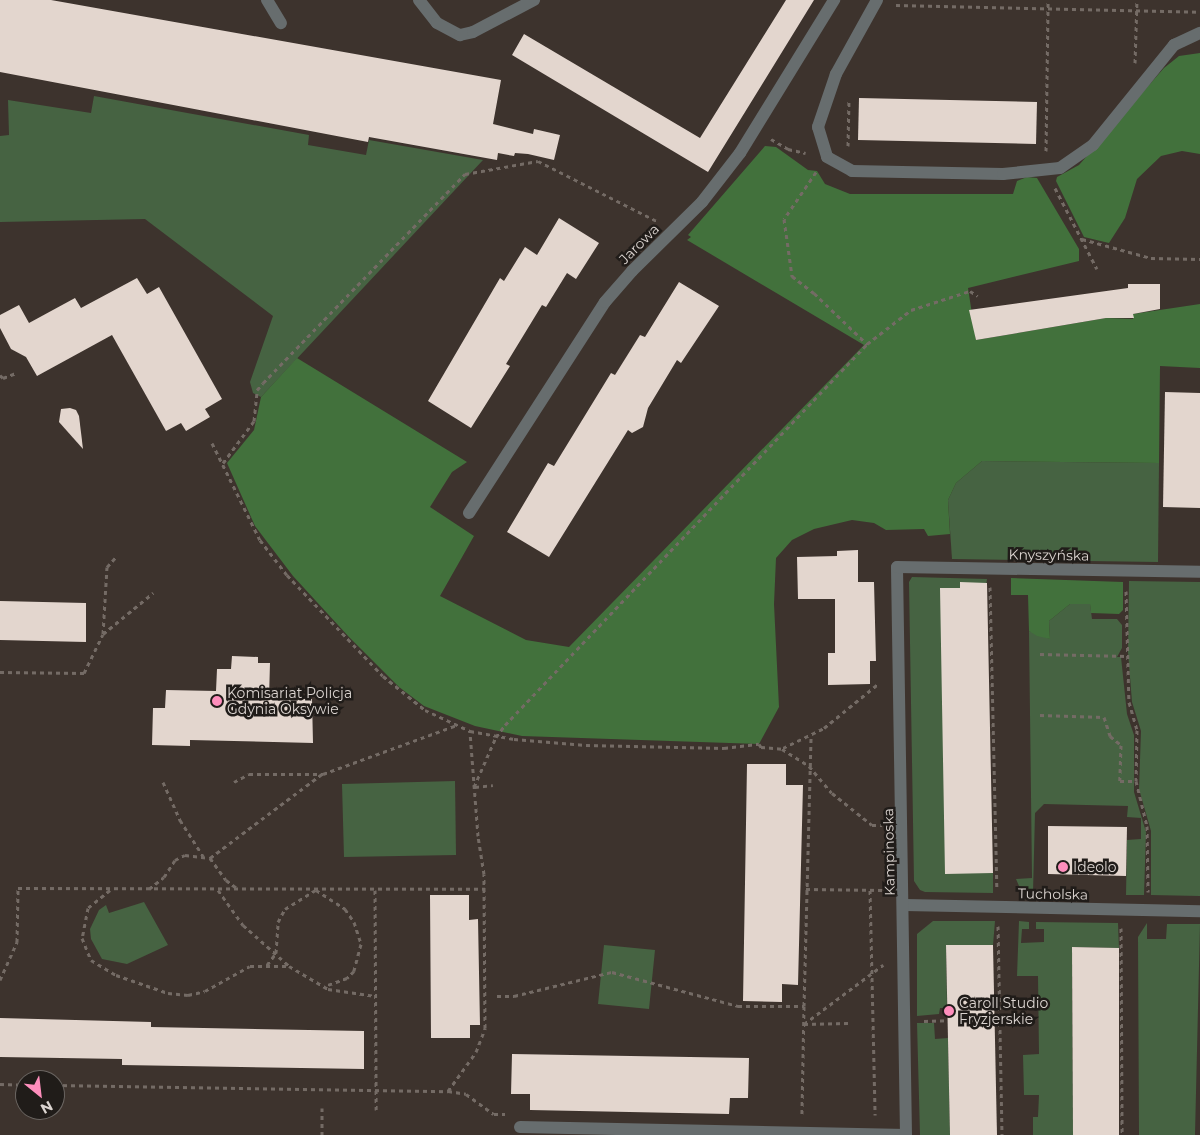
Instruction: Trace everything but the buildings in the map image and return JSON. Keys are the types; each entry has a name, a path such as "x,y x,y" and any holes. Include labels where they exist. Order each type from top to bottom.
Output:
{"street":[{"path":"267,0 281,23"},
{"path":"419,0 437,23 460,35 473,32 534,0"},
{"name":"Jarowa","path":"469,513 605,302 702,202 740,153 834,0"},
{"path":"882,2 836,74 821,114 819,137 826,157 852,171 1003,174 1046,172 1076,159 1093,146 1168,52 1187,37 1200,33"},
{"name":"Knyszyńska","path":"897,568 1200,572"},
{"name":"Kampinoska","path":"897,568 905,891 906,1135"},
{"name":"Tucholska","path":"905,905 1200,911"},
{"path":"520,1127 906,1135"}],"path":[{"path":"1046,154 1048,0"},
{"path":"1134,72 1137,0"},
{"path":"882,2 1048,9 1200,12"},
{"path":"850,90 848,152 826,157 784,219 792,276 814,293 868,344"},
{"path":"1036,154 1052,154"},
{"path":"223,463 254,421 258,390 263,382 465,174 538,160 675,229"},
{"path":"1046,172 1097,269"},
{"path":"1082,238 1151,258 1200,259"},
{"path":"474,787 496,737 868,344 911,310 970,291 978,296"},
{"path":"0,376 3,378 16,373"},
{"path":"212,443 260,540 287,575 403,693 425,710 470,730 496,737 586,745 724,748 759,744 761,747 782,749 809,766 832,793 872,825 903,824"},
{"path":"0,672 84,673 103,634 107,567 116,558"},
{"path":"989,569 997,895"},
{"path":"1126,571 1129,702 1137,730 1136,781 1148,826 1148,897"},
{"path":"103,634 153,593"},
{"path":"1040,654 1127,656"},
{"path":"782,749 824,728 899,665"},
{"path":"1040,715 1104,717 1110,736 1121,745 1120,781 1136,781"},
{"path":"210,858 322,774 457,725"},
{"path":"448,1091 476,1052 485,1028 485,889 470,730"},
{"path":"802,1119 811,735"},
{"path":"234,782 249,774 322,774"},
{"path":"163,782 180,820 203,856"},
{"path":"474,787 493,785"},
{"path":"149,889 164,877 175,860 185,855 210,858 226,880 239,889"},
{"path":"0,980 17,942 18,888 217,890 485,889"},
{"path":"111,889 88,908 82,930 85,950 106,971 168,993 188,995 205,991 250,966 289,966"},
{"path":"806,889 905,891"},
{"path":"217,890 243,924 289,966 324,986 346,994 375,996"},
{"path":"267,966 276,953 278,922 285,909 316,890"},
{"path":"316,890 345,910 354,922 360,944 354,971 347,978 324,986"},
{"path":"375,890 376,1110"},
{"path":"870,890 875,1118"},
{"path":"998,918 1002,1135"},
{"path":"1121,920 1122,1135"},
{"path":"803,1024 872,972 905,951"},
{"path":"497,996 514,996 612,972 738,1006 804,1006"},
{"path":"922,1022 948,1020"},
{"path":"803,1024 848,1023"},
{"path":"0,1084 15,1084"},
{"path":"65,1085 375,1092 448,1091 466,1094 494,1114 511,1115"},
{"path":"322,1108 322,1135"},
{"path":"866,1118 906,1118"}],"green space":[{"path":"1200,53 1200,154 1182,151 1161,156 1137,179 1125,218 1109,243 1084,237 1056,181 1057,177 1079,165 1164,68 1179,56"},
{"path":"94,96 309,135 308,145 366,155 369,140 483,160 261,397 253,393 250,382 273,316 145,219 0,222 0,136 9,135 8,100 91,113"},
{"path":"765,146 776,147 808,170 817,171 825,184 850,194 1013,194 1017,181 1027,177 1037,178 1079,249 1079,261 968,288 976,340 1106,318 1133,319 1133,314 1200,304 1200,368 1160,366 1159,463 982,461 956,483 948,500 950,534 928,536 924,529 886,530 874,523 852,520 814,529 792,540 776,558 774,604 779,707 759,744 522,736 475,726 424,706 399,687 349,637 293,576 255,526 227,463 254,430 261,397 297,358 467,462 452,472 430,507 474,536 440,596 526,640 569,647 864,345 687,240 691,237 688,235"},
{"path":"982,461 1159,463 1158,562 952,559 948,500 956,483"},
{"path":"912,577 987,579 946,873 993,873 993,893 925,892 920,890 914,881 909,582"},
{"path":"1011,578 1123,582 1123,610 1119,614 1091,613 1090,604 1070,604 1049,621 1050,639 1037,636 1029,631 1028,595 1011,595"},
{"path":"1129,581 1200,582 1200,896 1151,895 1151,831 1139,789 1141,731 1132,702 1128,652"},
{"path":"1070,604 1090,604 1092,619 1117,619 1122,625 1122,648 1117,657 1121,657 1127,714 1134,735 1134,792 1146,832 1144,895 1126,895 1127,840 1141,839 1141,818 1127,817 1128,806 1044,804 1035,813 1033,893 1022,893 1016,879 1032,878 1029,631 1050,639 1049,621"},
{"path":"455,781 456,855 344,857 342,784"},
{"path":"144,902 168,945 127,964 102,959 91,939 90,929 99,910 106,905 109,913"},
{"path":"933,921 995,921 993,945 946,945 947,1008 940,1008 939,1014 917,1016 917,934"},
{"path":"1019,921 1029,922 1029,929 1022,929 1021,943 1044,942 1044,929 1036,929 1036,922 1118,923 1119,948 1072,947 1073,1135 1033,1135 1033,1117 1038,1117 1039,1095 1024,1095 1023,1055 1039,1054 1038,976 1017,976"},
{"path":"1147,923 1147,939 1166,939 1167,924 1200,924 1195,1135 1139,1135 1138,937"},
{"path":"604,945 655,950 649,1009 598,1004"},
{"path":"917,1023 934,1023 935,1039 948,1038 950,1135 920,1135"}],"place":[{"name":"Komisariat Policja Gdynia Oksywie","path":"217,701"},
{"name":"Ideolo","path":"1063,867"},
{"name":"Caroll Studio Fryzjerskie","path":"949,1011"}]}
